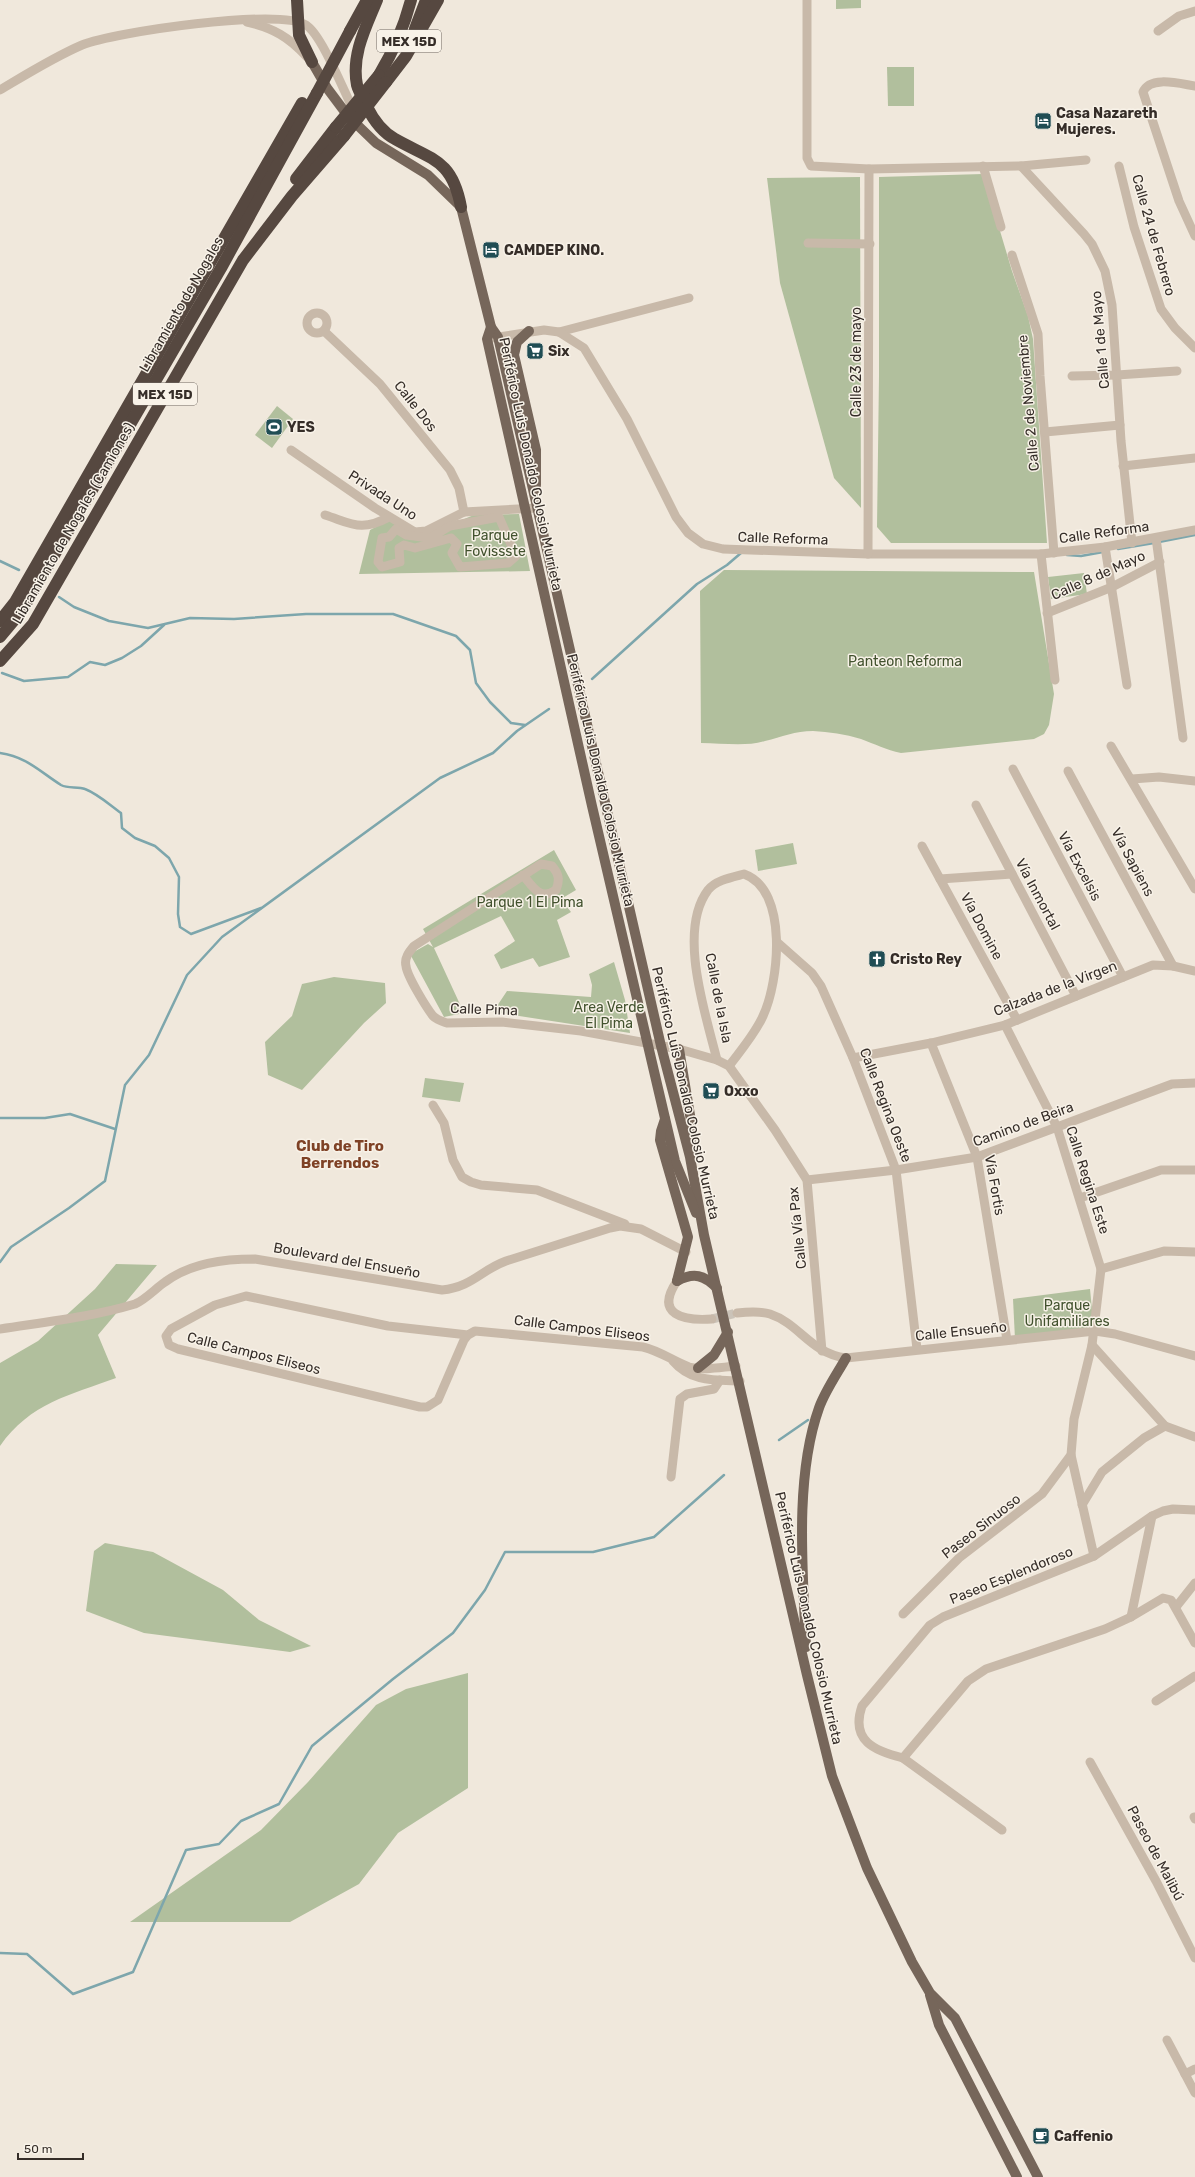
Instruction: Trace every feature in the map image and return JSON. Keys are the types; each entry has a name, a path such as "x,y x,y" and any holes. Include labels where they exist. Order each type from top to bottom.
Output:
{"highway":[{"path":"297,0 301,42 312,62"},
{"name":"Libramiento de Nogales","path":"347,30 360,0"},
{"name":"Libramiento de Nogales","path":"0,621 15,602 313,91 347,30 367,0"},
{"path":"377,0 359,44 355,71 358,86 370,113 383,130 393,138 430,157 451,175 457,187 461,207"},
{"name":"MEX 15D","path":"382,78 403,0"},
{"name":"MEX 15D","path":"382,78 407,17 412,0"},
{"name":"Libramiento de Nogales (Camiones)","path":"414,31 426,0"},
{"name":"Libramiento de Nogales (Camiones)","path":"0,661 33,624 246,256 382,78 414,31 432,0"},
{"name":"Libramiento de Nogales (Camiones)","path":"382,78 406,56 438,0"},
{"name":"Libramiento de Nogales","path":"0,638 22,612 221,268 313,91"},
{"name":"MEX 15D","path":"0,652 28,620 241,252 340,131"}],"main road":[{"path":"312,62 337,102 348,116 366,134 388,151 428,175 461,207"},
{"name":"Periférico Luis Donaldo Colosio Murrieta","path":"461,207 491,327 498,337 536,497 537,508 661,1046 690,1157 704,1235 740,1381 807,1675 832,1776 867,1868 912,1962 930,1993 940,2025 1017,2177"},
{"name":"Periférico Luis Donaldo Colosio Murrieta","path":"491,327 487,339 647,1043 676,1161 704,1235"},
{"path":"529,331 517,342 514,354 537,456 536,497"},
{"path":"676,1161 690,1157 691,1121 679,1049"},
{"path":"665,1118 660,1140 687,1230 688,1242 677,1281"},
{"path":"677,1281 690,1275 701,1276 717,1288"},
{"path":"690,1369 714,1355 728,1332"},
{"path":"807,1675 802,1547 804,1488 813,1431 819,1408 846,1358"},
{"name":"Periférico Luis Donaldo Colosio Murrieta","path":"930,1993 954,2018 1038,2177"}],"street":[{"path":"806,0 808,163 816,168 869,169 1021,166 1086,160"},
{"path":"1158,31 1179,16 1195,10"},
{"path":"0,90 83,44 192,24 271,18 298,21 310,27 317,37 366,134"},
{"path":"240,20 266,26 282,34 295,44 312,62"},
{"path":"1195,86 1155,83 1145,88 1143,94 1179,201 1195,236"},
{"path":"984,166 1001,227"},
{"name":"Calle 1 de Mayo","path":"1021,166 1084,234 1101,260 1109,284 1112,305 1120,424 1132,543"},
{"name":"Calle 24 de Febrero","path":"1119,166 1134,227 1161,309 1175,328 1195,348"},
{"name":"Calle 23 de mayo","path":"868,554 869,169"},
{"path":"808,244 870,244"},
{"name":"Calle 2 de Noviembre","path":"1012,255 1038,334 1054,553"},
{"path":"559,332 689,298"},
{"name":"Calle Reforma","path":"487,339 529,331 544,330 559,332 584,348 627,420 676,517 693,537 703,544 723,550 868,554 1041,554 1132,543 1195,530"},
{"name":"Calle Dos","path":"324,331 380,384 450,470 459,488 464,512"},
{"path":"1072,376 1177,371"},
{"path":"1045,432 1120,424"},
{"name":"Privada Uno","path":"291,450 386,519 410,530 421,532 464,512 537,508"},
{"path":"1124,466 1195,458"},
{"path":"325,515 358,526 370,526 386,519"},
{"path":"382,538 389,537 396,529 406,535 430,538 450,526 498,517 516,556 508,563 460,567 452,553 457,544 451,538 415,548 404,545 399,548 400,562 382,567 378,562 382,538 386,519"},
{"path":"1156,538 1183,738"},
{"path":"1105,547 1127,685"},
{"path":"1041,554 1055,680"},
{"name":"Calle 8 de Mayo","path":"1047,613 1112,588 1160,562"},
{"path":"1111,746 1132,779 1195,889"},
{"name":"Vía Excelsis","path":"1012,769 1123,977"},
{"name":"Vía Sapiens","path":"1068,771 1173,966"},
{"path":"1132,779 1159,777 1195,781"},
{"name":"Vía Inmortal","path":"976,805 1076,996"},
{"name":"Vía Domine","path":"922,846 1017,1020"},
{"name":"Calle de la Isla","path":"717,1060 698,975 695,953 696,916 709,889 724,880 744,874 751,876 768,898 775,917 777,942 770,997 763,1016 729,1066"},
{"path":"940,879 1012,874"},
{"name":"Calle Pima","path":"523,875 414,946 408,952 406,960 408,974 433,1015 439,1021 447,1023 502,1022 540,1025 647,1043"},
{"name":"Calle Regina Oeste","path":"777,942 817,979 853,1058 896,1170 917,1349"},
{"name":"Calzada de la Virgen","path":"853,1058 932,1043 1005,1025 1153,965 1173,966 1195,971"},
{"name":"Calle Regina Este","path":"1005,1025 1057,1127 1101,1270 1094,1331"},
{"name":"Calle Vía Pax","path":"647,1043 679,1049 717,1060 729,1066 775,1130 807,1180 822,1351"},
{"name":"Vía Fortis","path":"932,1043 977,1157 1007,1340"},
{"name":"Camino de Beira","path":"807,1180 896,1170 977,1157 1172,1084 1195,1082"},
{"path":"432,1105 444,1123 453,1160 462,1177 481,1185 537,1190 630,1226"},
{"path":"1080,1198 1161,1170 1195,1170"},
{"name":"Boulevard del Ensueño","path":"0,1329 58,1320 137,1303 178,1274 199,1265 226,1259 255,1258 442,1290 464,1286 496,1264 610,1228 630,1226 640,1229 686,1252"},
{"path":"1101,1270 1164,1251 1195,1252"},
{"path":"677,1281 668,1302 674,1313 678,1317 692,1320 712,1319"},
{"name":"Calle Campos Eliseos","path":"468,1335 388,1326 246,1296 215,1305 171,1329 166,1336 169,1345 178,1350 420,1407 427,1407 438,1400 464,1340 468,1335 475,1331 643,1347 668,1356 690,1369 698,1378 740,1381"},
{"path":"737,1313 756,1312 770,1314 781,1320 822,1351 846,1358"},
{"path":"1094,1331 1092,1346 1074,1419 1071,1454 1094,1556"},
{"name":"Calle Ensueño","path":"846,1358 917,1349 1094,1331 1115,1334 1195,1356"},
{"path":"1092,1346 1165,1426 1195,1437"},
{"path":"690,1369 736,1366"},
{"path":"671,1477 680,1399 687,1394 714,1389 720,1380"},
{"path":"1082,1505 1102,1472 1144,1438 1165,1426"},
{"name":"Paseo Sinuoso","path":"903,1614 959,1558 1042,1494 1071,1454"},
{"name":"Paseo Esplendoroso","path":"903,1758 880,1751 865,1740 859,1724 859,1715 862,1706 930,1625 943,1617 1094,1556 1152,1516 1173,1509 1195,1510"},
{"path":"1131,1617 1152,1516"},
{"path":"1176,1607 1195,1583"},
{"path":"1002,1830 903,1758 968,1681 986,1669 1105,1629 1131,1617 1163,1598 1169,1598 1176,1607 1195,1643"},
{"path":"1156,1701 1195,1676"},
{"name":"Paseo de Malibú","path":"1090,1762 1156,1881 1195,1958"},
{"path":"1167,2040 1194,2088"},
{"path":"1185,2074 1195,2069"}],"green space":[{"path":"836,0 861,0 861,8 836,9"},
{"path":"887,67 914,67 914,106 888,106"},
{"path":"983,174 1012,271 1028,316 1033,339 1047,543 891,543 877,527 879,177"},
{"path":"860,177 861,508 834,478 780,283 767,178"},
{"name":"YES","path":"277,406 293,419 272,448 255,435"},
{"name":"Parque Fovissste","path":"519,514 530,571 359,574 370,530 389,520 427,534 474,515"},
{"name":"Panteon Reforma","path":"724,570 1034,572 1054,694 1049,725 1044,734 1034,739 901,753 885,749 855,737 813,731 794,733 750,744 701,743 700,591"},
{"path":"1084,573 1087,594 1051,599 1048,577"},
{"path":"793,843 797,864 758,871 755,850"},
{"name":"Parque 1 El Pima","path":"554,850 576,890 561,899 571,912 557,920 570,957 539,967 533,958 501,969 494,955 515,941 501,916 434,948 464,1013 444,1017 410,954 428,944 433,947 423,929"},
{"name":"Area Verde El Pima","path":"614,962 625,1000 630,1033 493,1012 507,991 591,997 592,985 589,974"},
{"path":"334,977 385,983 386,1003 364,1023 302,1090 268,1075 265,1042 292,1016 302,984"},
{"path":"425,1078 464,1083 460,1102 422,1097"},
{"path":"116,1264 157,1265 98,1335 116,1378 52,1402 38,1410 12,1431 0,1446 0,1363 38,1341 95,1289"},
{"name":"Parque Unifamiliares","path":"1090,1289 1094,1331 1015,1339 1013,1299"},
{"path":"105,1543 153,1552 223,1590 259,1620 311,1646 290,1652 144,1633 86,1611 94,1551"},
{"path":"468,1673 468,1788 398,1833 359,1884 290,1922 130,1922 261,1830 308,1782 376,1705 406,1689"}],"waterway":[{"path":"1159,542 1195,535"},
{"path":"1118,549 1154,543"},
{"path":"1067,555 1081,556 1103,552"},
{"path":"592,679 697,584 727,565 741,553"},
{"path":"0,561 19,570"},
{"path":"59,597 74,607 109,621 148,628 190,618 234,619 306,614 393,614 456,636 470,650 476,683 490,702 511,723 525,725"},
{"path":"2,673 24,681 68,677 90,662 105,665 122,658 141,646 164,625"},
{"path":"0,1262 11,1247 69,1208 105,1181 125,1085 149,1055 187,975 222,937 440,778 493,753 517,731 549,709"},
{"path":"0,753 25,761 61,785 82,788 95,794 121,813 122,828 135,838 155,846 169,858 179,877 178,914 180,927 191,934 261,908"},
{"path":"0,1118 45,1118 70,1114 115,1129"},
{"path":"779,1440 808,1420"},
{"path":"0,1953 27,1954 73,1994 133,1972 186,1850 219,1844 241,1821 279,1804 312,1746 393,1679 453,1633 485,1590 505,1552 593,1552 654,1537 724,1475"}],"tunnel":[{"path":"712,1319 737,1313"}],"place":[{"name":"Casa Nazareth Mujeres.","path":"1043,121"},
{"name":"CAMDEP KINO.","path":"491,250"},
{"name":"Six","path":"535,351"},
{"name":"YES","path":"274,427"},
{"name":"Cristo Rey","path":"877,959"},
{"name":"Oxxo","path":"711,1091"},
{"name":"Caffenio","path":"1041,2136"}],"district":[{"name":"Club de Tiro Berrendos","path":"340,1154"}]}
